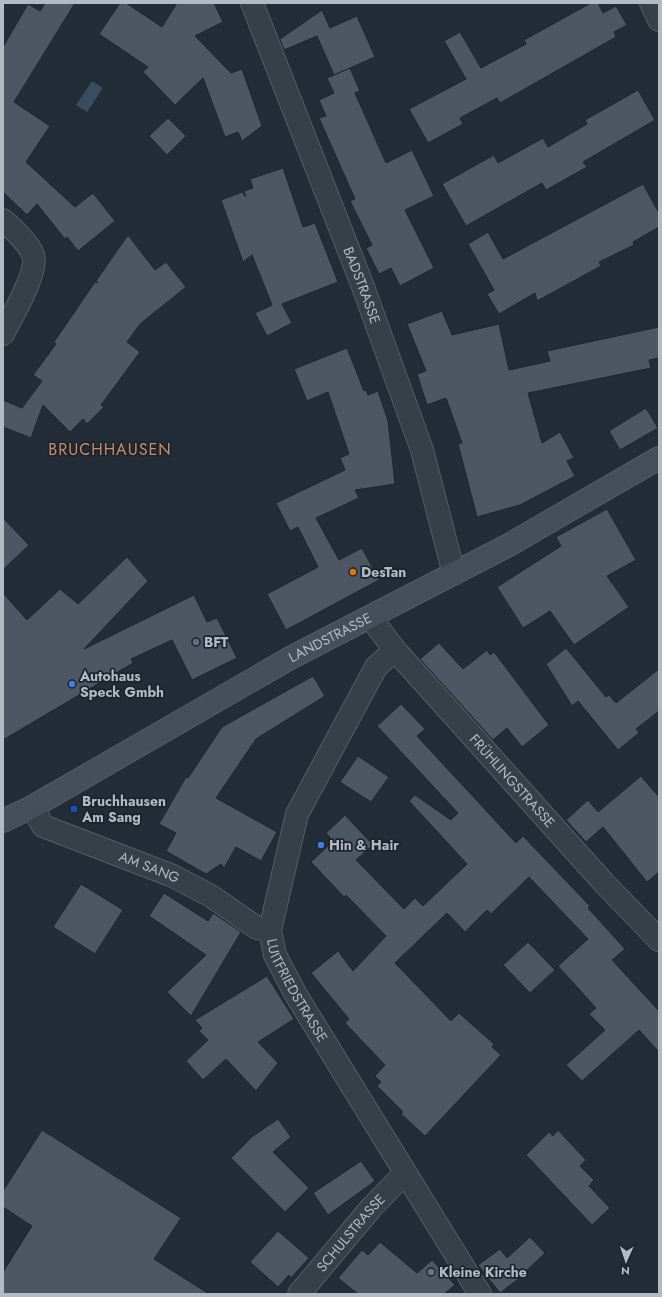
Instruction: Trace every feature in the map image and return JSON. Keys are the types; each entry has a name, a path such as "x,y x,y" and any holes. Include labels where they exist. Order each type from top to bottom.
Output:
{"street":[{"name":"BADSTRASSE","path":"252,3 362,284 422,450 454,574"},
{"path":"651,3 659,20"},
{"path":"3,220 17,233 33,255 33,273 3,334"},
{"name":"LANDSTRASSE","path":"3,821 32,807 285,661 507,546 659,458"},
{"name":"FRÜHLINGSTRASSE","path":"370,617 395,650 604,883 659,940"},
{"name":"LUITFRIEDSTRASSE","path":"395,650 376,667 297,814 270,930 275,955 296,995 480,1294"},
{"name":"AM SANG","path":"32,807 43,826 173,876 211,896 258,928 270,930"},
{"name":"SCHULSTRASSE","path":"298,1294 370,1208 405,1174"}],"water":[{"path":"92,81 103,88 87,112 76,105"}],"building":[{"path":"45,3 75,3 14,102 50,126 26,162 75,207 93,193 115,221 78,251 67,237 65,239 37,204 27,215 3,192 3,47 28,4 40,11"},
{"path":"120,3 126,3 162,27 177,3 214,3 223,22 195,36 231,73 242,69 262,126 242,141 238,132 225,137 203,78 175,105 143,72 148,67 99,34"},
{"path":"591,3 598,3 603,13 616,6 627,25 614,32 616,37 500,103 497,98 460,118 463,124 428,143 409,109 466,79 444,41 460,32 481,68 526,44 524,40"},
{"path":"322,10 330,28 357,16 375,57 334,75 317,36 284,50 280,39"},
{"path":"350,68 360,91 355,93 386,163 412,150 434,196 405,210 434,268 400,286 391,268 379,274 366,248 372,245 350,201 355,199 319,118 326,116 319,100 334,93 327,78"},
{"path":"638,90 655,120 583,162 587,167 546,190 542,183 466,226 442,184 494,155 498,163 543,138 548,147 587,124 585,120"},
{"path":"168,118 186,136 167,155 149,136"},
{"path":"283,168 303,227 315,223 338,282 282,304 292,323 267,336 255,313 272,305 252,255 243,262 221,200 242,192 246,197 244,191 253,188 250,179"},
{"path":"643,184 659,213 659,227 633,242 634,245 599,262 601,266 537,301 535,293 499,314 487,294 494,290 468,244 488,232 503,259"},
{"path":"128,235 155,270 166,262 186,287 140,324 127,342 140,352 101,405 104,407 87,424 83,419 70,432 43,405 31,438 3,427 3,400 22,408 42,381 33,375 56,344 54,342 95,282 98,283 96,281"},
{"path":"442,311 452,335 499,324 509,370 550,361 547,351 659,327 659,358 649,360 651,368 528,393 542,443 560,432 574,458 567,461 575,476 520,505 477,517 458,444 462,443 446,398 427,405 417,374 426,371 407,324"},
{"path":"347,348 364,391 366,390 368,395 378,391 388,421 395,484 355,490 359,498 316,518 339,560 362,548 379,580 286,630 267,594 318,567 298,527 290,531 276,503 345,470 340,458 349,454 328,392 307,401 294,369"},
{"path":"646,408 658,428 620,450 609,431"},
{"path":"607,509 636,560 607,576 629,607 574,645 550,611 523,628 497,587 561,546 556,537"},
{"path":"3,518 29,545 3,570"},
{"path":"127,557 148,581 84,649 194,595 207,622 217,618 237,658 192,680 172,640 131,659 133,663 3,740 3,593 27,620 60,589 78,604"},
{"path":"439,643 463,669 487,650 490,655 494,652 549,725 522,747 507,728 493,740 420,659"},
{"path":"566,648 606,697 609,695 616,703 659,669 659,711 636,729 639,733 618,750 578,701 572,706 546,664"},
{"path":"313,676 325,696 256,739 216,798 277,832 261,861 236,847 224,868 221,864 206,874 166,851 176,833 159,824 186,777 188,778 222,727"},
{"path":"401,704 425,729 417,736 516,843 523,836 590,906 588,908 625,949 612,960 659,1011 659,1052 639,1030 582,1081 566,1065 605,1030 589,1014 596,1008 558,966 588,939 529,877 491,914 487,910 465,932 447,913 395,963 451,1021 459,1013 494,1044 492,1047 501,1055 425,1136 401,1114 403,1112 377,1086 381,1082 375,1076 385,1065 345,1023 349,1019 311,973 338,951 353,971 386,936 346,895 344,897 311,862 333,841 326,833 345,815 373,845 356,860 404,909 415,898 423,906 467,864 409,801 415,795 451,820 458,813 377,726"},
{"path":"358,756 389,777 371,802 340,782"},
{"path":"641,776 659,797 659,872 647,882 603,827 586,842 566,820 588,800 598,812"},
{"path":"81,884 123,910 95,954 53,927"},
{"path":"164,893 208,921 213,913 241,932 191,1016 167,992 206,955 149,916"},
{"path":"528,942 555,970 530,993 503,965"},
{"path":"267,976 294,1019 258,1042 278,1063 256,1091 226,1059 203,1080 186,1061 208,1040 199,1031 202,1028 195,1020"},
{"path":"278,1119 291,1137 273,1152 309,1188 285,1212 231,1158 253,1136"},
{"path":"42,1130 181,1218 154,1259 209,1294 3,1294 3,1272 32,1226 3,1207 3,1191"},
{"path":"558,1130 586,1160 580,1166 594,1180 589,1186 610,1208 592,1225 526,1155 549,1132 553,1136"},
{"path":"361,1161 375,1181 328,1215 313,1193"},
{"path":"278,1231 309,1258 291,1278 289,1275 278,1287 250,1262"},
{"path":"530,1237 545,1253 517,1280 500,1293 478,1265 500,1249 507,1258"},
{"path":"380,1242 417,1273 432,1260 455,1285 444,1294 358,1294 338,1278 362,1250 368,1255"}],"place":[{"name":"DesTan","path":"353,572"},
{"name":"BFT","path":"196,642"},
{"name":"Autohaus Speck Gmbh","path":"72,684"},
{"name":"Bruchhausen Am Sang","path":"74,809"},
{"name":"Hin & Hair","path":"321,845"},
{"name":"Kleine Kirche","path":"431,1272"}],"district":[{"name":"BRUCHHAUSEN","path":"110,449"}]}
